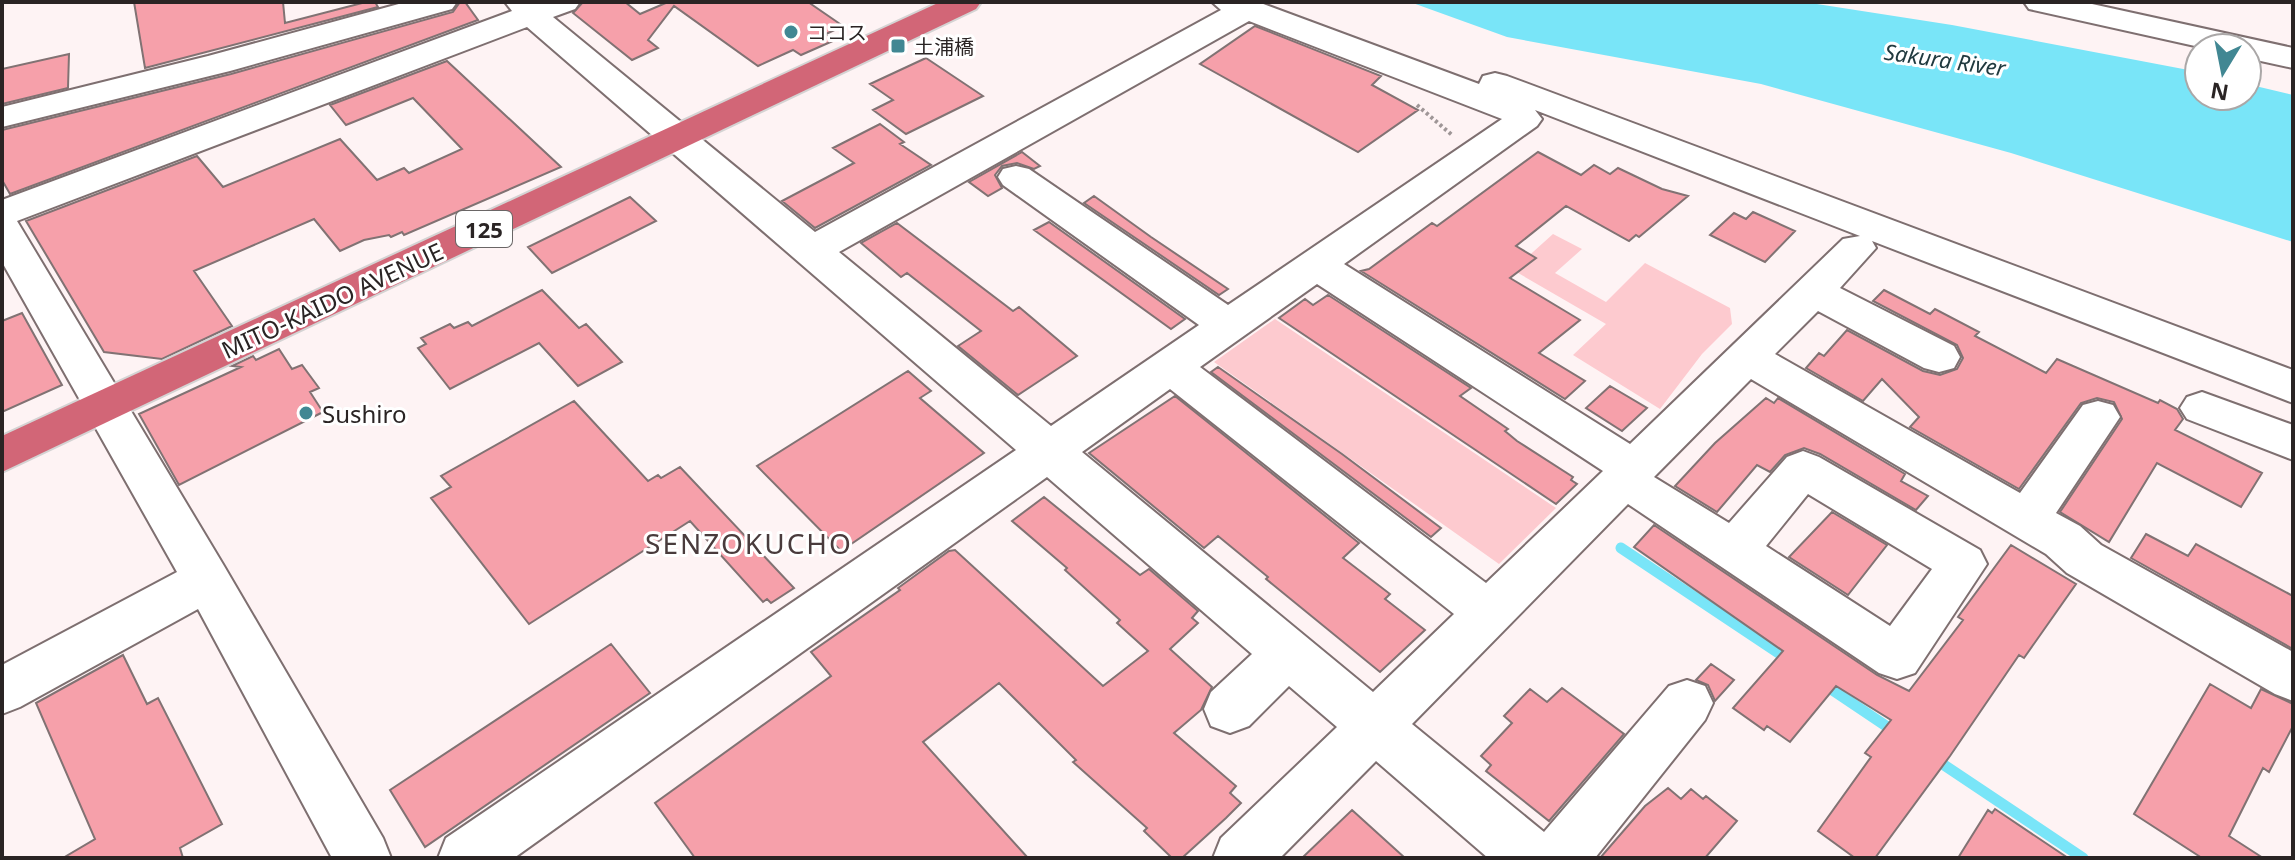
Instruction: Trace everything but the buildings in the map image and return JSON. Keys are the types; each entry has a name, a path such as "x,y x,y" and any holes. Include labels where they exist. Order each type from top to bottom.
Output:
{"highway":[{"name":"MITO-KAIDO AVENUE","path":"2,455 965,2"}],"street":[{"path":"2,117 218,64 441,2"},
{"path":"2040,2 2293,58"},
{"path":"812,250 1249,4 1569,109 2293,387"},
{"path":"1249,4 1506,106 1522,121 1539,125 1569,109"},
{"path":"2,213 539,6 679,138 1531,858"},
{"path":"466,858 1522,121"},
{"path":"1016,177 1229,326"},
{"path":"2,228 207,580 363,858"},
{"path":"1241,858 1375,727 1487,611 1638,480 1746,357 1857,248"},
{"path":"1317,265 1638,480 1733,552 1897,657 1963,564 1803,469 1733,552"},
{"path":"1813,291 1939,357"},
{"path":"1746,357 2063,540 2084,559 2293,678"},
{"path":"1170,367 1487,611"},
{"path":"2202,408 2293,443"},
{"path":"2027,519 2098,417"},
{"path":"2,691 207,580"},
{"path":"1230,709 1287,654"},
{"path":"1559,858 1687,703"}],"path":[{"path":"1408,69 1405,80 1423,113 1451,134 1481,150"}],"shaded area":[{"path":"1553,234 1582,249 1555,273 1606,302 1645,263 1730,308 1732,324 1702,354 1660,409 1573,355 1606,324 1513,270"},
{"path":"1275,319 1556,508 1499,564 1214,362"}],"water":[{"name":"Sakura River","path":"1410,2 1804,2 1952,25 2183,69 2183,112 2263,112 2263,88 2293,95 2293,242 2011,153 1761,84 1507,37"}],"waterway":[{"path":"1621,548 1789,660"},
{"path":"1822,683 1895,732"},
{"path":"1935,759 2083,858"}],"place":[{"name":"ココス","path":"791,32"},
{"name":"土浦橋","path":"898,46"},
{"name":"Sushiro","path":"306,413"}],"district":[{"name":"SENZOKUCHO","path":"749,543"}]}
